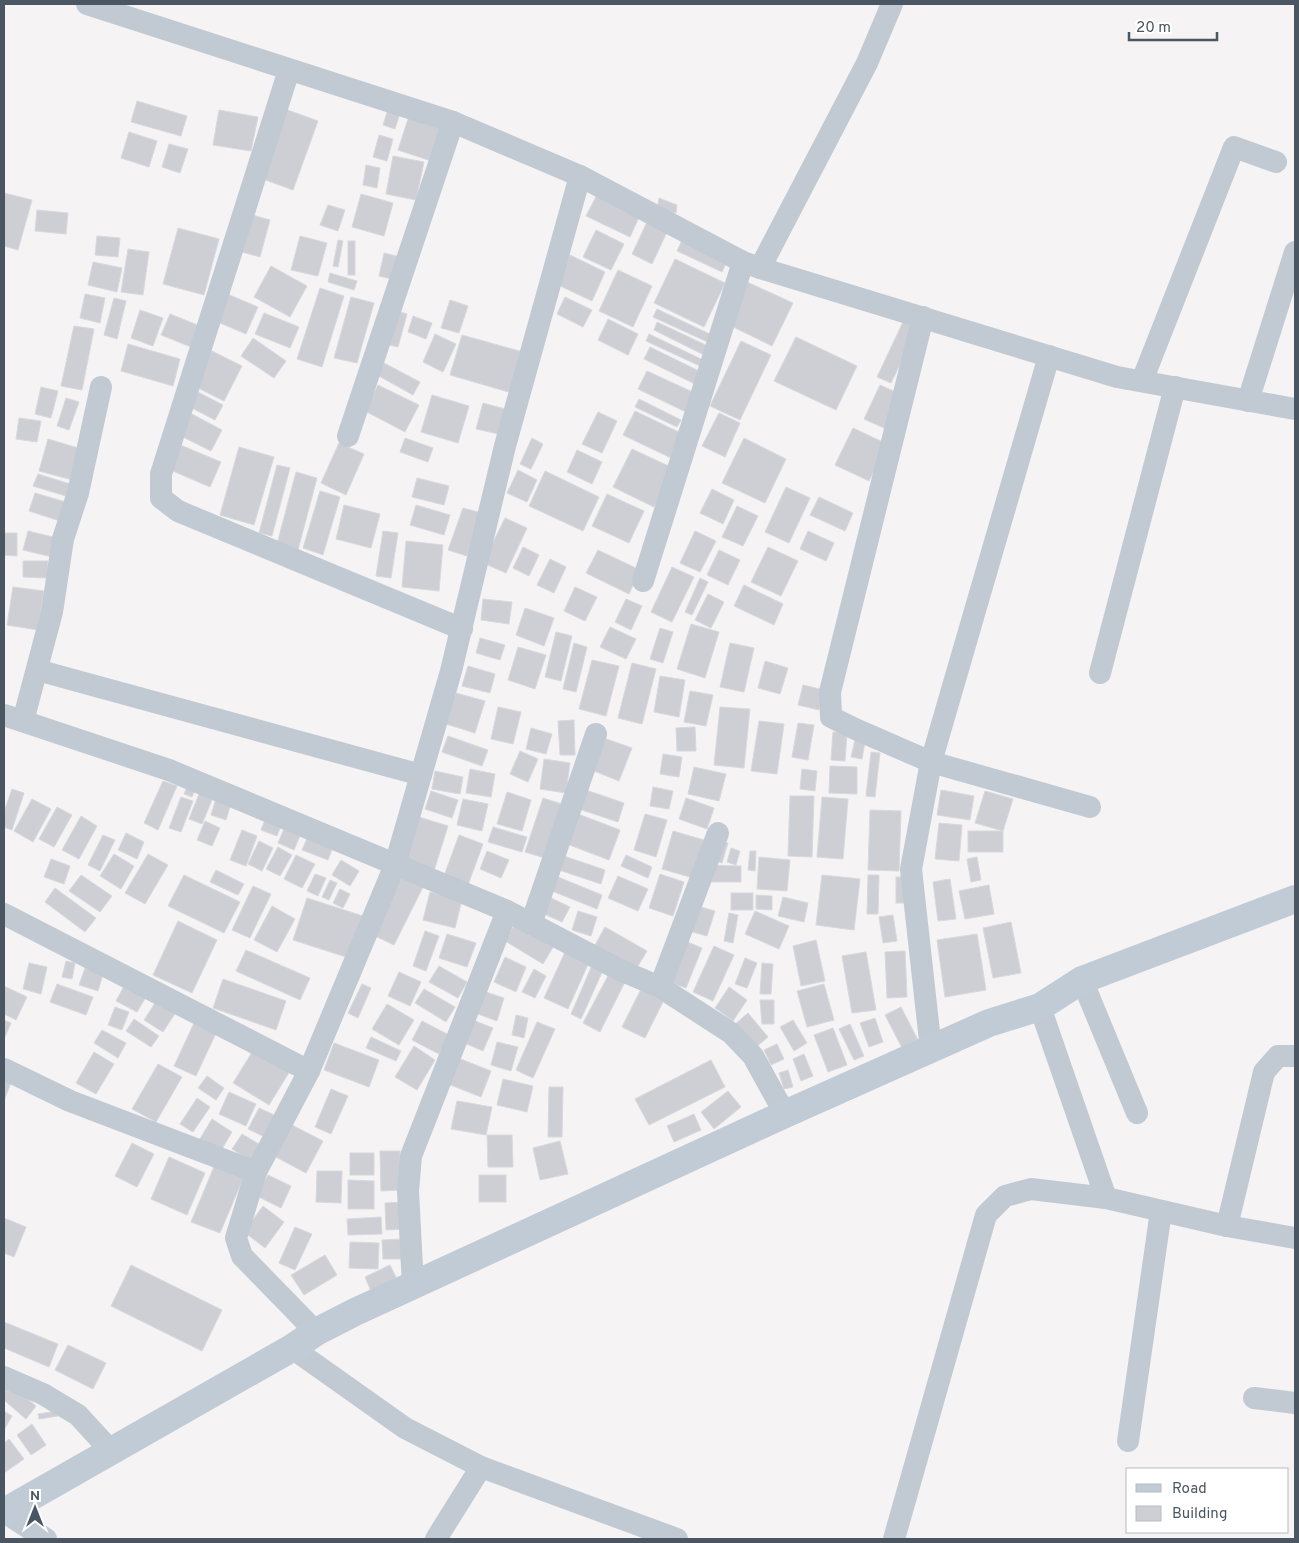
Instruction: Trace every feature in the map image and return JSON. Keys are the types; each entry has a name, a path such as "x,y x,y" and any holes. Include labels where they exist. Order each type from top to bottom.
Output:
{"street":[{"path":"87,4 453,122 580,176 751,265 1117,377 1295,409"},
{"path":"643,581 751,265 867,63 892,4"},
{"path":"289,70 162,474 162,498 178,511 462,629"},
{"path":"348,436 453,122"},
{"path":"1142,381 1234,147 1276,162"},
{"path":"316,1332 242,1256 236,1238 256,1172 309,1071 395,865 451,671 505,446 580,176"},
{"path":"1248,401 1295,252"},
{"path":"923,317 830,692 831,717 931,762 1090,807"},
{"path":"931,1050 911,869 931,762 1049,356"},
{"path":"101,387 78,493 63,539 52,612 37,670 13,718 169,770 507,911 620,970 660,987 731,1033 753,1056 785,1114"},
{"path":"1100,673 1175,387"},
{"path":"37,670 421,775"},
{"path":"531,924 596,734"},
{"path":"660,987 718,833"},
{"path":"46,1539 4,1512 292,1348 316,1332 355,1312 785,1114 989,1023 1040,1007 1082,980 1295,899"},
{"path":"413,1286 408,1191 411,1156 507,911"},
{"path":"4,914 309,1071"},
{"path":"1082,980 1137,1113"},
{"path":"1040,1007 1106,1198"},
{"path":"1227,1226 1264,1072 1278,1056 1295,1056"},
{"path":"4,1069 70,1101 256,1172"},
{"path":"894,1539 986,1215 1005,1196 1031,1189 1106,1198 1227,1226 1295,1238"},
{"path":"1128,1441 1161,1211"},
{"path":"292,1348 405,1428 481,1467 677,1539"},
{"path":"4,1376 43,1394 78,1415 111,1451"},
{"path":"1254,1398 1295,1403"},
{"path":"436,1539 481,1467"}],"building":[{"path":"137,101 187,116 181,136 131,122"},
{"path":"389,106 401,110 395,129 383,125"},
{"path":"285,109 318,121 293,190 260,178"},
{"path":"219,110 258,117 251,151 213,145"},
{"path":"409,116 442,127 431,161 398,150"},
{"path":"129,132 157,141 149,167 121,158"},
{"path":"379,135 393,139 387,161 373,157"},
{"path":"169,144 188,149 180,173 162,167"},
{"path":"393,156 424,162 416,200 386,194"},
{"path":"366,165 380,168 377,188 363,185"},
{"path":"4,193 32,200 18,250 4,246"},
{"path":"598,193 641,213 630,237 586,216"},
{"path":"361,194 393,203 384,236 352,227"},
{"path":"659,198 677,205 676,213 657,209"},
{"path":"328,205 345,210 338,231 320,225"},
{"path":"37,210 68,213 66,234 35,231"},
{"path":"249,214 270,220 260,257 238,251"},
{"path":"648,220 668,230 652,264 632,254"},
{"path":"178,228 219,239 204,295 163,284"},
{"path":"596,230 624,244 611,270 583,257"},
{"path":"97,236 120,238 118,257 95,255"},
{"path":"300,236 327,243 318,276 291,270"},
{"path":"684,236 729,257 722,272 677,251"},
{"path":"338,240 343,241 338,267 333,266"},
{"path":"348,241 355,241 355,275 348,275"},
{"path":"128,249 149,252 143,295 121,292"},
{"path":"384,253 401,257 396,280 379,276"},
{"path":"570,255 605,272 592,301 556,284"},
{"path":"675,259 725,283 704,327 654,303"},
{"path":"93,262 122,268 117,292 88,285"},
{"path":"271,266 307,286 290,317 254,297"},
{"path":"618,270 652,286 633,327 599,311"},
{"path":"330,273 357,281 354,290 328,282"},
{"path":"747,282 793,303 772,346 727,324"},
{"path":"320,288 344,296 322,367 297,359"},
{"path":"225,293 258,307 246,334 213,320"},
{"path":"85,294 105,298 100,323 80,318"},
{"path":"351,297 374,303 357,363 334,358"},
{"path":"565,297 592,310 583,327 557,314"},
{"path":"114,298 126,301 117,339 104,335"},
{"path":"450,300 468,306 459,333 441,328"},
{"path":"657,309 716,337 712,344 653,317"},
{"path":"140,310 163,318 153,346 131,338"},
{"path":"393,310 407,314 398,347 385,344"},
{"path":"264,313 299,327 290,348 255,334"},
{"path":"170,314 200,326 191,347 161,335"},
{"path":"413,316 432,323 426,339 408,332"},
{"path":"608,319 638,334 628,355 598,340"},
{"path":"657,322 710,347 706,356 654,330"},
{"path":"903,322 917,329 891,383 877,377"},
{"path":"74,326 94,329 82,390 61,386"},
{"path":"435,334 456,344 443,372 423,362"},
{"path":"649,334 703,360 700,366 646,341"},
{"path":"462,335 523,352 512,393 450,375"},
{"path":"796,337 857,366 836,410 774,381"},
{"path":"253,338 286,361 274,378 241,356"},
{"path":"741,341 771,355 740,420 710,406"},
{"path":"128,344 180,359 173,386 121,371"},
{"path":"650,347 703,373 697,385 644,359"},
{"path":"212,351 242,366 224,401 194,386"},
{"path":"384,363 420,382 413,395 377,375"},
{"path":"647,371 697,394 688,413 638,389"},
{"path":"378,385 419,405 405,432 365,411"},
{"path":"880,385 900,394 884,428 864,419"},
{"path":"41,387 58,391 51,418 35,414"},
{"path":"194,390 223,405 215,420 186,405"},
{"path":"432,395 469,406 458,443 421,432"},
{"path":"66,398 79,402 69,430 57,426"},
{"path":"639,399 681,420 677,427 635,407"},
{"path":"483,403 509,410 503,435 476,429"},
{"path":"635,411 685,435 673,459 623,435"},
{"path":"598,412 617,421 602,453 582,444"},
{"path":"190,413 222,430 211,451 179,435"},
{"path":"719,413 740,423 725,457 702,446"},
{"path":"19,418 41,421 37,442 16,439"},
{"path":"853,428 887,444 869,481 835,465"},
{"path":"405,438 433,448 428,462 400,452"},
{"path":"532,438 543,444 531,469 520,464"},
{"path":"744,438 786,459 765,503 722,483"},
{"path":"48,439 85,450 76,481 39,471"},
{"path":"339,443 364,454 346,495 321,483"},
{"path":"178,444 221,462 210,487 168,469"},
{"path":"239,447 274,457 254,525 220,515"},
{"path":"632,449 673,468 654,507 613,487"},
{"path":"577,450 602,462 592,484 567,472"},
{"path":"277,465 290,468 272,536 259,533"},
{"path":"518,470 537,480 527,502 507,493"},
{"path":"545,471 599,497 583,531 529,506"},
{"path":"296,472 317,478 298,550 277,544"},
{"path":"38,474 73,485 69,497 33,486"},
{"path":"417,478 449,486 444,505 412,497"},
{"path":"786,487 810,498 789,543 765,532"},
{"path":"712,489 734,500 723,524 700,513"},
{"path":"320,491 340,497 323,555 303,548"},
{"path":"35,493 69,503 63,522 29,511"},
{"path":"607,494 644,511 629,543 592,526"},
{"path":"819,497 853,513 845,531 810,515"},
{"path":"344,505 380,514 371,548 336,539"},
{"path":"416,505 450,515 444,535 410,525"},
{"path":"737,506 758,516 743,546 722,537"},
{"path":"463,508 482,513 467,556 448,550"},
{"path":"505,518 527,528 506,573 483,563"},
{"path":"28,531 57,538 52,557 23,550"},
{"path":"383,531 398,533 391,578 376,576"},
{"path":"695,531 716,541 700,572 680,563"},
{"path":"808,531 834,543 826,561 800,549"},
{"path":"4,533 17,533 17,556 4,555"},
{"path":"406,541 443,545 439,591 402,587"},
{"path":"523,547 539,555 529,576 513,568"},
{"path":"768,547 798,561 781,596 751,582"},
{"path":"598,550 640,570 629,594 586,573"},
{"path":"719,550 740,560 728,585 707,575"},
{"path":"550,559 566,567 554,593 537,585"},
{"path":"23,561 48,561 47,578 23,577"},
{"path":"672,567 694,577 672,622 651,612"},
{"path":"700,578 708,582 692,615 685,612"},
{"path":"744,585 783,604 774,625 734,606"},
{"path":"13,587 44,591 38,630 7,625"},
{"path":"575,587 597,597 585,621 564,611"},
{"path":"708,594 724,602 711,628 695,620"},
{"path":"483,599 512,602 509,624 481,620"},
{"path":"626,599 642,606 631,630 615,622"},
{"path":"525,608 554,618 544,646 516,635"},
{"path":"691,624 719,632 705,678 677,669"},
{"path":"610,627 636,639 626,659 600,647"},
{"path":"660,628 673,632 663,663 650,659"},
{"path":"556,632 572,636 561,681 545,677"},
{"path":"480,638 505,645 500,660 476,653"},
{"path":"574,643 587,647 576,692 563,689"},
{"path":"730,643 754,648 744,692 720,687"},
{"path":"518,647 546,655 535,689 508,680"},
{"path":"592,660 619,666 606,716 579,709"},
{"path":"765,661 788,668 780,694 758,688"},
{"path":"632,663 656,669 642,724 618,718"},
{"path":"468,666 495,674 490,693 462,686"},
{"path":"660,676 685,680 679,717 654,712"},
{"path":"803,685 824,690 819,710 798,705"},
{"path":"690,691 713,695 706,726 684,722"},
{"path":"456,693 485,701 475,733 446,724"},
{"path":"498,707 521,712 513,744 491,739"},
{"path":"720,707 750,709 744,768 714,765"},
{"path":"574,720 575,755 560,755 558,721"},
{"path":"759,721 784,724 777,774 751,771"},
{"path":"798,723 814,725 808,760 792,757"},
{"path":"695,727 696,751 677,751 676,728"},
{"path":"531,728 552,734 546,754 526,749"},
{"path":"833,732 847,733 845,761 831,760"},
{"path":"448,736 488,750 482,766 442,752"},
{"path":"601,737 632,748 619,781 589,769"},
{"path":"855,740 865,742 862,759 851,757"},
{"path":"520,751 538,759 528,782 510,774"},
{"path":"871,752 880,753 875,797 866,796"},
{"path":"663,754 682,757 679,777 660,774"},
{"path":"544,759 570,763 566,793 540,789"},
{"path":"830,766 857,767 857,794 829,793"},
{"path":"694,767 726,774 719,801 688,794"},
{"path":"470,769 495,774 491,797 466,793"},
{"path":"802,769 817,771 815,791 800,789"},
{"path":"435,771 463,777 460,794 432,789"},
{"path":"163,781 177,786 158,830 144,823"},
{"path":"189,782 197,785 192,797 184,794"},
{"path":"653,787 673,791 669,809 650,806"},
{"path":"12,789 24,793 12,830 4,827 4,812"},
{"path":"201,789 214,795 202,824 189,819"},
{"path":"583,789 624,803 618,822 576,808"},
{"path":"941,790 974,796 970,820 937,815"},
{"path":"431,791 458,800 452,818 425,809"},
{"path":"985,791 1013,799 1003,831 975,823"},
{"path":"507,792 531,800 522,831 497,824"},
{"path":"217,795 232,800 226,820 211,815"},
{"path":"790,796 814,796 812,857 788,856"},
{"path":"181,797 193,801 181,832 169,828"},
{"path":"822,797 848,799 843,859 817,857"},
{"path":"543,798 565,805 548,859 525,852"},
{"path":"686,798 714,808 707,829 679,819"},
{"path":"32,799 51,809 33,842 14,831"},
{"path":"463,799 488,804 482,831 457,825"},
{"path":"57,807 72,815 54,847 39,839"},
{"path":"870,810 901,811 899,871 868,870"},
{"path":"578,814 620,830 609,860 567,844"},
{"path":"645,814 667,820 656,857 634,850"},
{"path":"81,816 97,826 79,859 62,850"},
{"path":"416,816 448,826 433,874 402,864"},
{"path":"266,817 282,823 277,836 261,830"},
{"path":"205,821 220,828 212,846 197,840"},
{"path":"939,823 962,825 959,861 935,859"},
{"path":"286,824 302,831 294,850 278,843"},
{"path":"493,827 527,837 522,852 488,842"},
{"path":"242,830 257,836 246,866 230,860"},
{"path":"673,831 704,840 693,878 662,869"},
{"path":"968,831 1003,831 1003,852 968,852"},
{"path":"126,833 144,842 137,859 118,850"},
{"path":"309,834 334,844 328,860 302,850"},
{"path":"103,835 115,840 100,871 88,865"},
{"path":"459,835 483,844 468,885 444,876"},
{"path":"259,841 273,848 262,871 248,864"},
{"path":"721,841 728,843 722,863 714,860"},
{"path":"278,847 292,855 280,876 266,869"},
{"path":"731,848 740,851 736,865 727,862"},
{"path":"487,851 509,860 501,878 480,869"},
{"path":"750,851 756,851 755,871 748,870"},
{"path":"114,854 134,866 121,889 100,876"},
{"path":"148,854 168,865 145,904 125,893"},
{"path":"296,855 315,864 302,888 284,879"},
{"path":"626,855 652,867 648,878 621,866"},
{"path":"564,856 605,870 601,884 559,870"},
{"path":"759,857 790,860 787,891 757,889"},
{"path":"977,857 981,880 971,882 967,859"},
{"path":"51,859 70,866 64,884 44,877"},
{"path":"341,860 359,871 350,886 332,875"},
{"path":"707,865 741,866 741,882 707,882"},
{"path":"216,870 244,884 238,895 210,882"},
{"path":"315,874 326,878 318,896 307,891"},
{"path":"660,874 684,882 673,916 649,908"},
{"path":"81,875 112,896 100,912 69,891"},
{"path":"184,875 240,902 224,933 168,906"},
{"path":"822,875 860,879 854,930 816,925"},
{"path":"868,875 879,875 878,914 867,914"},
{"path":"618,876 648,889 638,911 608,898"},
{"path":"402,877 423,887 394,945 373,935"},
{"path":"558,877 602,895 597,909 552,891"},
{"path":"896,877 907,877 907,903 896,903"},
{"path":"950,879 956,919 938,921 933,882"},
{"path":"330,880 337,883 329,900 322,897"},
{"path":"989,885 994,914 965,919 959,891"},
{"path":"253,886 271,894 250,938 232,930"},
{"path":"55,888 96,918 85,932 45,902"},
{"path":"340,889 350,894 343,908 333,903"},
{"path":"430,892 462,900 455,928 423,920"},
{"path":"731,893 753,893 753,910 731,910"},
{"path":"756,895 772,896 772,910 756,909"},
{"path":"549,897 570,907 562,922 542,913"},
{"path":"783,897 808,903 804,922 778,916"},
{"path":"307,898 363,916 349,958 293,940"},
{"path":"272,906 295,919 277,952 254,940"},
{"path":"697,906 715,911 707,936 689,931"},
{"path":"578,911 597,917 591,936 572,930"},
{"path":"755,911 789,926 779,949 745,934"},
{"path":"729,913 738,915 733,943 724,941"},
{"path":"893,915 897,941 883,943 879,917"},
{"path":"178,921 217,940 192,993 153,975"},
{"path":"517,921 555,944 543,964 505,941"},
{"path":"1011,922 1021,973 993,978 983,928"},
{"path":"605,927 647,951 636,969 595,945"},
{"path":"425,931 439,936 426,971 413,966"},
{"path":"447,934 476,943 467,967 439,958"},
{"path":"977,934 986,990 945,997 937,940"},
{"path":"816,940 825,981 801,986 793,946"},
{"path":"685,941 702,948 686,988 669,982"},
{"path":"714,946 734,955 713,1001 693,992"},
{"path":"246,950 310,978 300,1000 236,971"},
{"path":"566,950 590,960 568,1009 544,998"},
{"path":"905,951 907,997 887,998 885,952"},
{"path":"866,952 876,1010 852,1013 842,956"},
{"path":"505,957 526,967 516,992 494,982"},
{"path":"745,958 757,963 747,988 735,984"},
{"path":"66,961 75,963 72,979 62,977"},
{"path":"29,963 47,967 41,994 23,989"},
{"path":"593,963 604,968 581,1019 571,1014"},
{"path":"762,963 773,964 771,994 760,994"},
{"path":"439,966 467,982 458,998 429,982"},
{"path":"85,968 103,974 98,991 79,985"},
{"path":"534,969 546,976 535,998 522,992"},
{"path":"399,972 421,982 410,1006 388,996"},
{"path":"610,972 626,980 600,1032 583,1023"},
{"path":"223,979 286,1001 276,1030 213,1008"},
{"path":"57,984 93,997 86,1015 50,1002"},
{"path":"362,984 371,988 358,1018 348,1013"},
{"path":"824,984 834,1020 807,1027 797,991"},
{"path":"4,986 27,997 16,1020 4,1014"},
{"path":"124,986 146,997 137,1012 116,1001"},
{"path":"729,987 747,1000 733,1021 715,1008"},
{"path":"424,989 455,1007 446,1022 415,1003"},
{"path":"641,989 664,1000 645,1038 622,1027"},
{"path":"486,992 504,998 497,1021 478,1014"},
{"path":"157,1000 176,1012 163,1032 144,1020"},
{"path":"760,1000 774,1000 774,1024 762,1024"},
{"path":"387,1004 414,1020 399,1045 372,1029"},
{"path":"115,1007 129,1012 122,1030 108,1025"},
{"path":"901,1007 919,1042 903,1050 885,1015"},
{"path":"748,1013 768,1037 755,1048 734,1025"},
{"path":"516,1015 528,1018 524,1038 512,1035"},
{"path":"875,1018 883,1042 869,1047 860,1023"},
{"path":"134,1019 159,1036 151,1047 126,1031"},
{"path":"470,1019 493,1028 483,1051 460,1041"},
{"path":"4,1020 11,1023 4,1039"},
{"path":"793,1020 807,1043 794,1051 780,1027"},
{"path":"195,1021 217,1031 196,1076 174,1066"},
{"path":"422,1021 449,1035 439,1054 412,1040"},
{"path":"537,1022 555,1029 533,1078 516,1070"},
{"path":"850,1024 864,1056 854,1060 839,1029"},
{"path":"833,1028 847,1065 828,1072 814,1035"},
{"path":"102,1030 126,1043 118,1058 94,1043"},
{"path":"371,1037 401,1051 396,1061 366,1048"},
{"path":"497,1042 518,1047 511,1071 491,1065"},
{"path":"334,1043 379,1060 369,1087 324,1070"},
{"path":"777,1044 784,1059 771,1065 764,1050"},
{"path":"414,1046 435,1060 417,1090 395,1077"},
{"path":"254,1049 290,1071 269,1105 233,1083"},
{"path":"94,1052 114,1064 96,1094 76,1083"},
{"path":"804,1054 813,1076 801,1081 793,1059"},
{"path":"458,1058 491,1071 481,1097 448,1084"},
{"path":"711,1060 725,1087 649,1125 635,1099"},
{"path":"158,1064 182,1077 156,1122 132,1109"},
{"path":"788,1070 793,1087 784,1089 779,1073"},
{"path":"4,1076 12,1080 4,1101"},
{"path":"207,1076 224,1088 216,1100 198,1088"},
{"path":"503,1079 533,1086 527,1112 497,1105"},
{"path":"549,1087 563,1087 562,1137 548,1137"},
{"path":"331,1089 348,1096 331,1134 315,1127"},
{"path":"728,1091 741,1107 714,1129 701,1112"},
{"path":"229,1092 256,1104 246,1126 219,1114"},
{"path":"197,1098 210,1107 193,1132 180,1124"},
{"path":"457,1101 492,1107 486,1135 451,1129"},
{"path":"259,1108 281,1118 271,1140 248,1129"},
{"path":"694,1114 701,1130 674,1142 667,1126"},
{"path":"212,1119 232,1132 219,1154 198,1142"},
{"path":"290,1124 323,1141 306,1173 274,1156"},
{"path":"242,1134 264,1147 254,1163 232,1149"},
{"path":"487,1135 512,1135 513,1167 488,1167"},
{"path":"560,1141 568,1174 540,1180 533,1148"},
{"path":"132,1143 154,1154 137,1187 115,1176"},
{"path":"380,1151 400,1151 401,1190 381,1191"},
{"path":"350,1153 374,1153 374,1175 350,1175"},
{"path":"169,1157 205,1173 187,1215 151,1199"},
{"path":"216,1162 245,1174 220,1233 191,1222"},
{"path":"317,1171 342,1171 341,1203 316,1202"},
{"path":"268,1175 291,1186 281,1208 257,1196"},
{"path":"479,1175 506,1175 506,1202 479,1202"},
{"path":"348,1180 374,1181 374,1209 348,1209"},
{"path":"402,1202 404,1229 386,1230 385,1203"},
{"path":"263,1206 284,1222 265,1248 244,1232"},
{"path":"381,1217 382,1234 348,1235 347,1219"},
{"path":"4,1218 26,1227 14,1257 4,1253"},
{"path":"295,1227 312,1234 295,1270 279,1263"},
{"path":"402,1239 402,1259 383,1259 382,1240"},
{"path":"350,1242 379,1243 378,1269 349,1268"},
{"path":"325,1255 337,1275 304,1295 291,1275"},
{"path":"131,1265 222,1310 202,1351 111,1306"},
{"path":"390,1265 397,1279 371,1291 365,1277"},
{"path":"4,1322 58,1344 49,1367 4,1348"},
{"path":"68,1345 106,1363 93,1389 55,1370"},
{"path":"9,1383 36,1406 26,1419 4,1400 4,1389"},
{"path":"4,1411 12,1416 4,1430"},
{"path":"57,1411 58,1416 39,1419 38,1414"},
{"path":"32,1424 46,1445 31,1455 17,1435"},
{"path":"9,1439 24,1459 4,1473 4,1443"}]}
